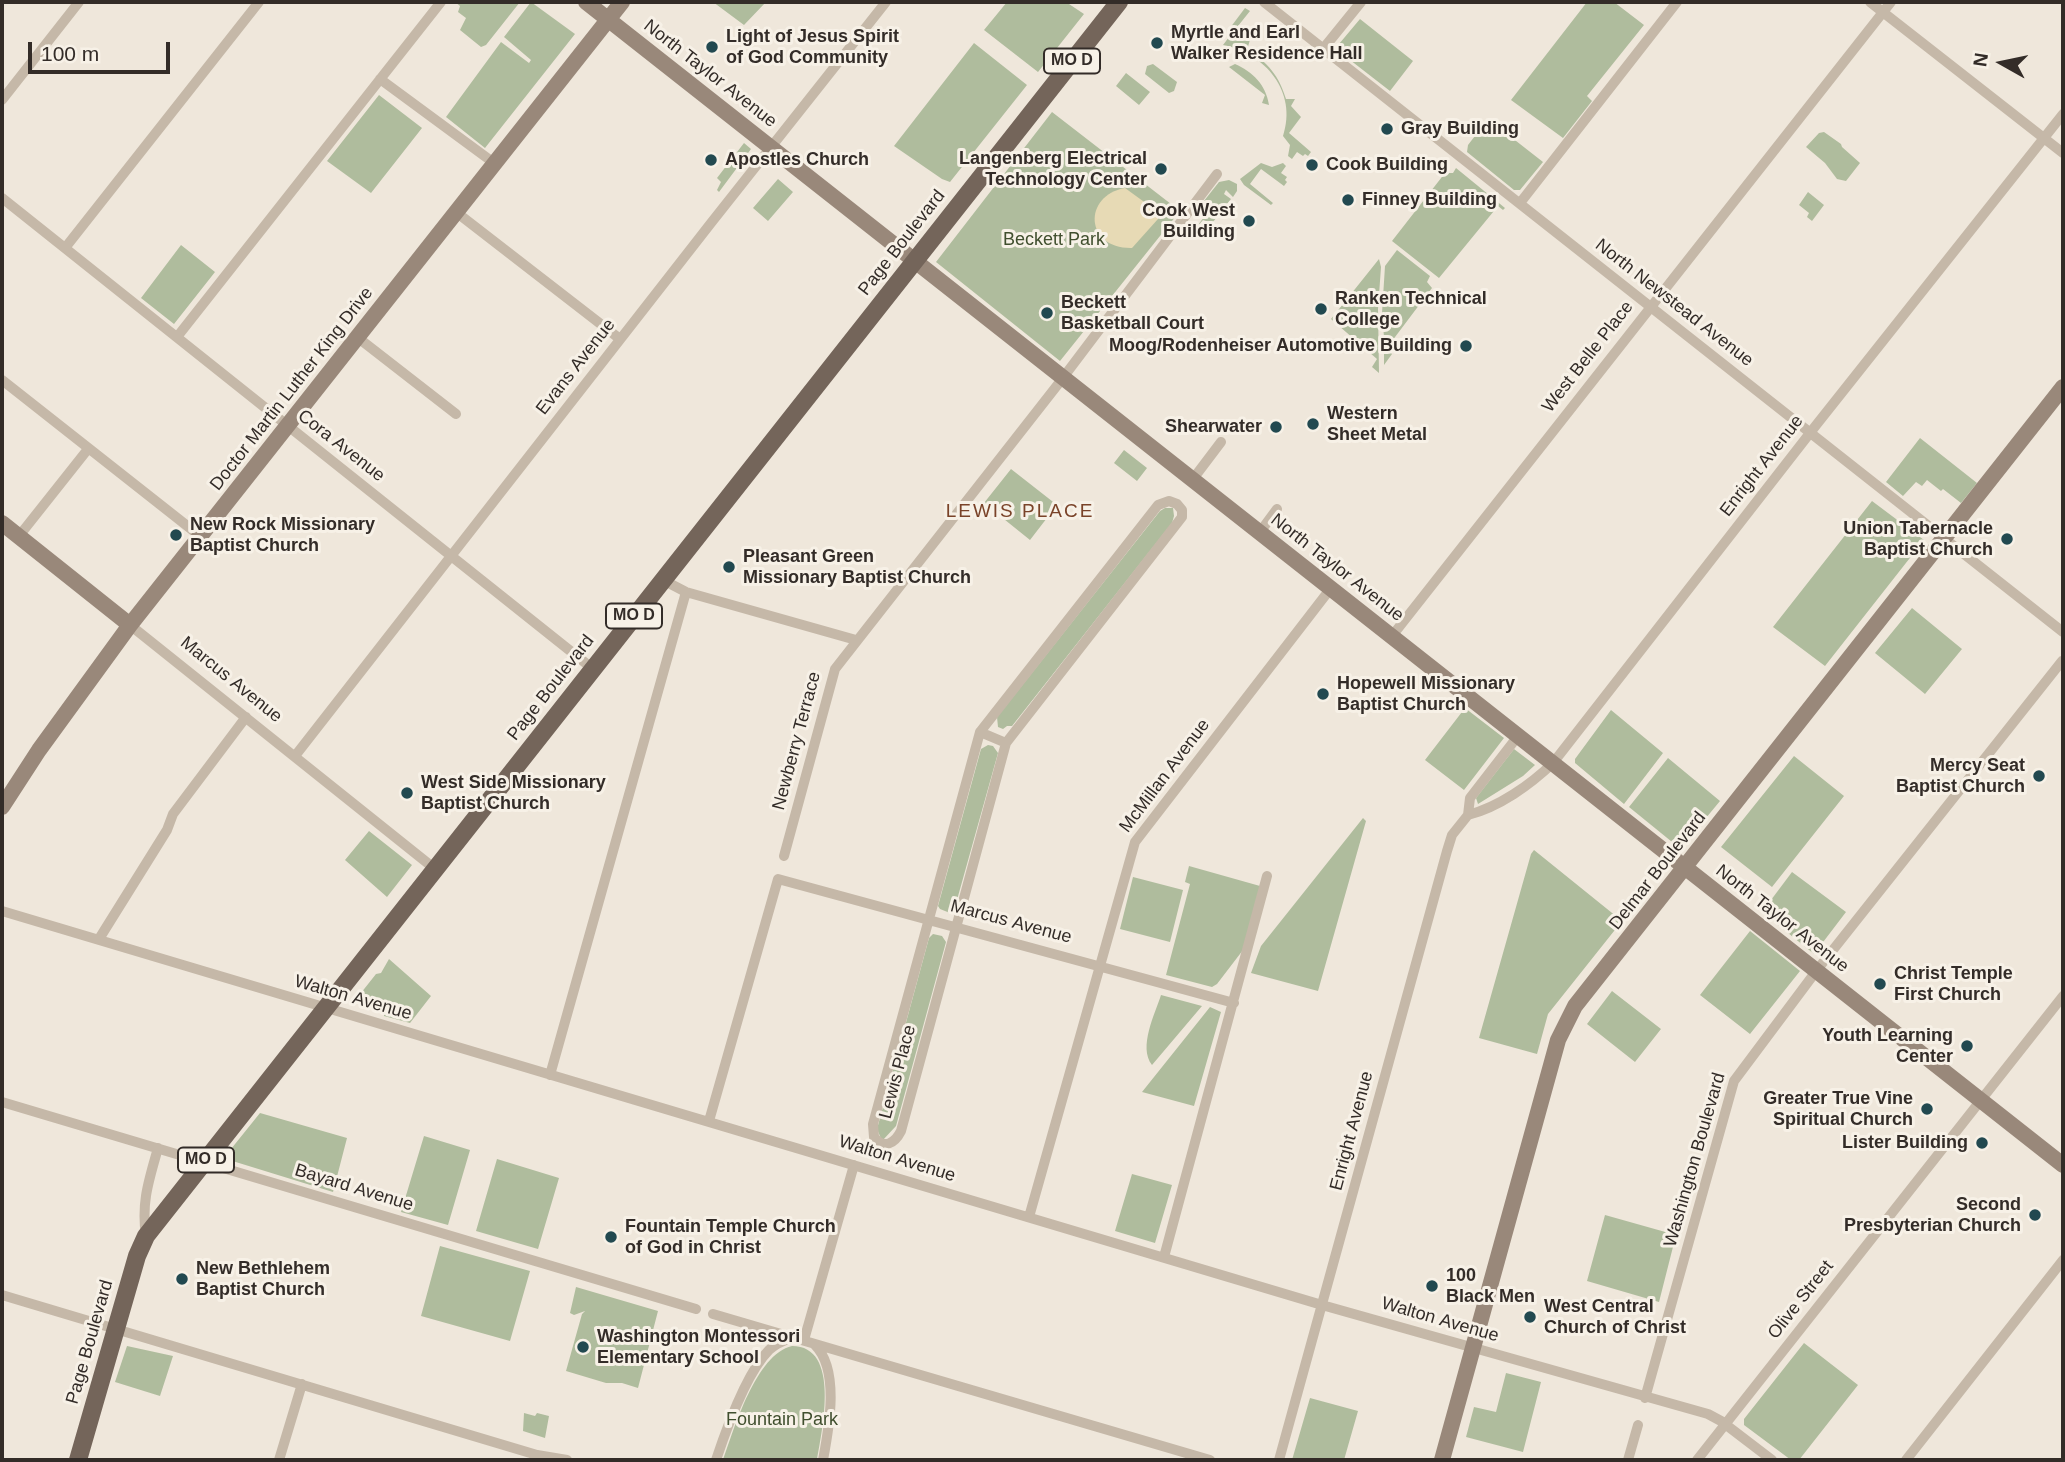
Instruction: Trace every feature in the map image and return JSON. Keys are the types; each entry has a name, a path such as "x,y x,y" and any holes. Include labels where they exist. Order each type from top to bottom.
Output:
{"main road":[{"name":"North Taylor Avenue","path":"586,2 2063,1165"},
{"name":"Doctor Martin Luther King Drive","path":"2,807 38,750 130,625 622,2"},
{"name":"Page Boulevard","path":"78,1460 137,1256 146,1236 1119,2"},
{"name":"Delmar Boulevard","path":"1442,1460 1564,1024 1575,1006 2063,387"},
{"name":"Marcus Avenue","path":"2,523 130,625"}],"street":[{"path":"2,100 79,2"},
{"path":"65,248 259,2"},
{"path":"177,337 442,2"},
{"name":"Evans Avenue","path":"295,756 886,2"},
{"name":"North Newstead Avenue","path":"1264,2 2063,632"},
{"path":"1323,49 1361,2"},
{"path":"1520,203 1677,2"},
{"path":"1870,2 2063,153"},
{"name":"West Belle Place","path":"1392,636 1891,2"},
{"path":"380,79 494,163"},
{"name":"Enright Avenue","path":"1468,816 1489,810 1553,763 2063,114"},
{"name":"Newberry Terrace","path":"784,856 835,669 1064,377 1217,174"},
{"name":"Cora Avenue","path":"2,198 593,669"},
{"path":"456,212 620,339"},
{"path":"357,337 456,414"},
{"path":"2,380 200,536"},
{"path":"1193,479 1222,442"},
{"path":"19,536 88,449"},
{"name":"Lewis Place","path":"1169,501 1177,504 1182,510 1182,517 1006,743 954,926 901,1131 894,1142 880,1144 874,1137 873,1124 980,732 1158,505 1169,501"},
{"path":"1260,532 1277,509"},
{"path":"663,580 686,592 856,640"},
{"name":"McMillan Avenue","path":"1029,1217 1135,842 1331,588"},
{"path":"550,1075 686,592"},
{"name":"Marcus Avenue","path":"130,625 435,869"},
{"name":"Washington Boulevard","path":"1646,1398 1734,1081 1817,970 2062,661"},
{"path":"99,939 167,830 173,814 246,717"},
{"path":"980,732 1006,743"},
{"name":"Enright Avenue","path":"1279,1460 1447,850 1452,835 1468,816 1470,798 1518,736"},
{"path":"1164,1257 1267,876"},
{"name":"Marcus Avenue","path":"709,1121 778,879 1234,1003"},
{"name":"Walton Avenue","path":"2,911 1322,1305 1707,1414 1726,1424 1772,1460"},
{"name":"Olive Street","path":"1697,1460 2063,996"},
{"name":"Bayard Avenue","path":"2,1102 696,1308"},
{"name":"Page Boulevard","path":"146,1236 144,1199 158,1147"},
{"path":"804,1340 854,1165"},
{"path":"1906,1460 2063,1260"},
{"path":"2,1296 542,1457 567,1460"},
{"path":"713,1314 1210,1460"},
{"path":"716,1460 736,1408 762,1359 779,1343 804,1340 824,1354 830,1373 828,1426 823,1460"},
{"path":"279,1460 302,1384"},
{"path":"1628,1460 1637,1424"}],"green space":[{"path":"455,2 520,2 486,45 481,47 460,30 466,18 458,12 460,6"},
{"path":"531,2 575,34 485,148 446,117 501,42 529,63 531,60 504,37"},
{"path":"713,2 766,2 744,25"},
{"path":"1007,2 1066,2 1084,14 1038,72 984,30"},
{"path":"1587,2 1614,2 1644,25 1587,96 1592,101 1563,138 1511,100"},
{"path":"1245,8 1250,11 1234,31 1242,38 1249,31 1252,33 1247,50 1272,70 1286,99 1295,99 1291,106 1301,117 1289,133 1311,152 1308,156 1297,152 1292,159 1288,156 1290,145 1283,136 1286,104 1274,77 1252,56 1223,45 1232,33 1230,28"},
{"path":"1360,19 1413,61 1390,91 1341,53 1344,48 1339,44"},
{"path":"974,43 1027,85 950,182 894,146"},
{"path":"1153,64 1177,82 1174,91 1169,93 1145,74 1147,66"},
{"path":"1235,64 1258,80 1265,91 1269,105 1262,103 1265,95 1229,67"},
{"path":"1126,73 1150,92 1139,105 1116,86"},
{"path":"379,95 422,128 371,193 327,161"},
{"name":"Beckett Park","path":"1052,112 1180,211 1060,361 936,262"},
{"path":"1488,119 1543,162 1520,190 1514,190 1467,152 1468,145"},
{"path":"1824,132 1860,163 1846,181 1837,179 1825,163 1806,147 1819,133"},
{"path":"744,143 751,149 719,192 717,190 721,182 717,178"},
{"path":"1261,163 1272,167 1283,163 1286,166 1281,173 1287,177 1284,186 1261,169 1250,184 1273,203 1271,205 1240,179"},
{"path":"1456,168 1505,208 1503,210 1498,206 1439,278 1392,241 1445,173 1453,173"},
{"path":"778,179 793,192 768,221 753,208"},
{"path":"1229,180 1237,184 1237,191 1233,197 1226,190 1224,194 1231,199 1202,236 1197,232 1206,221 1203,220 1195,229 1204,217 1196,211 1219,182"},
{"path":"1808,192 1824,205 1812,221 1807,217 1809,213 1799,205"},
{"path":"181,245 215,272 174,324 141,298"},
{"path":"1397,250 1430,276 1427,282 1432,288 1386,349 1392,354 1384,365 1384,349 1392,339 1388,335 1384,337 1382,313 1385,266"},
{"path":"1379,259 1379,373 1372,367 1377,359 1331,319"},
{"path":"1920,438 1977,483 1961,503 1927,480 1922,486 1916,482 1903,496 1886,482"},
{"path":"1124,450 1147,468 1137,481 1114,463"},
{"path":"1011,469 1057,505 1030,540 984,503"},
{"path":"1872,501 1924,540 1825,666 1773,627"},
{"path":"1165,508 1173,508 1172,523 1012,726 1003,729 998,727 997,717"},
{"path":"1912,608 1962,649 1925,694 1875,653"},
{"path":"1465,708 1504,738 1464,790 1425,760"},
{"path":"1611,710 1663,753 1624,804 1575,763 1575,759"},
{"path":"988,745 993,746 998,753 955,907 950,913 938,906 981,749"},
{"path":"1514,749 1535,765 1523,776 1478,804 1476,798"},
{"path":"1794,756 1844,796 1772,887 1721,847"},
{"path":"1668,758 1720,801 1682,847 1679,844 1677,846 1629,807"},
{"path":"1363,818 1366,821 1318,991 1251,973 1261,946"},
{"path":"369,831 412,865 387,897 345,860"},
{"path":"1534,850 1622,921 1548,1014 1537,1054 1479,1038"},
{"path":"1189,866 1260,886 1243,950 1212,987 1166,975 1190,884 1185,882"},
{"path":"1792,872 1846,912 1814,954 1762,912"},
{"path":"1133,877 1183,890 1170,942 1120,929"},
{"path":"1750,931 1800,971 1750,1034 1700,995"},
{"path":"933,934 942,936 946,942 896,1126 882,1141 877,1129 929,938"},
{"path":"389,959 431,996 410,1023 384,1016 384,1012 358,1004 357,998 376,974 381,973"},
{"path":"1612,991 1661,1029 1635,1062 1587,1024"},
{"path":"1161,995 1202,1006 1152,1065 1148,1058 1147,1040"},
{"path":"1210,1007 1221,1012 1194,1106 1142,1092"},
{"path":"260,1113 347,1138 333,1192 226,1159 227,1154"},
{"path":"424,1136 470,1150 448,1225 401,1212"},
{"path":"497,1159 559,1178 538,1249 476,1231"},
{"path":"1132,1174 1172,1185 1155,1243 1115,1231"},
{"path":"1605,1215 1676,1235 1659,1302 1587,1281"},
{"path":"440,1246 530,1271 510,1341 421,1316"},
{"path":"576,1287 658,1311 638,1388 622,1383 606,1383 566,1371 585,1311 574,1315 570,1313"},
{"path":"1804,1343 1858,1385 1799,1460 1791,1460 1744,1425 1744,1419"},
{"path":"127,1346 173,1356 160,1396 115,1382"},
{"name":"Fountain Park","path":"792,1346 807,1350 817,1360 823,1374 824,1411 817,1460 723,1460 740,1412 757,1377 779,1352"},
{"path":"1506,1373 1541,1382 1523,1452 1466,1437 1474,1407 1496,1412"},
{"path":"1310,1398 1358,1411 1344,1460 1292,1460"},
{"path":"524,1413 549,1416 545,1438 523,1431"}],"sand":[{"path":"1125,188 1158,212 1158,219 1132,248 1116,246 1105,240 1098,232 1095,221 1101,201 1111,193"}],"place":[{"name":"Myrtle and Earl Walker Residence Hall","path":"1157,43"},
{"name":"Light of Jesus Spirit of God Community","path":"712,47"},
{"name":"Gray Building","path":"1387,129"},
{"name":"Apostles Church","path":"711,160"},
{"name":"Cook Building","path":"1312,165"},
{"name":"Langenberg Electrical Technology Center","path":"1161,169"},
{"name":"Finney Building","path":"1348,200"},
{"name":"Cook West Building","path":"1249,221"},
{"name":"Ranken Technical College","path":"1321,309"},
{"name":"Beckett Basketball Court","path":"1047,313"},
{"name":"Moog/Rodenheiser Automotive Building","path":"1466,346"},
{"name":"Western Sheet Metal","path":"1313,424"},
{"name":"Shearwater","path":"1276,427"},
{"name":"New Rock Missionary Baptist Church","path":"176,535"},
{"name":"Union Tabernacle Baptist Church","path":"2007,539"},
{"name":"Pleasant Green Missionary Baptist Church","path":"729,567"},
{"name":"Hopewell Missionary Baptist Church","path":"1323,694"},
{"name":"Mercy Seat Baptist Church","path":"2039,776"},
{"name":"West Side Missionary Baptist Church","path":"407,793"},
{"name":"Christ Temple First Church","path":"1880,984"},
{"name":"Youth Learning Center","path":"1967,1046"},
{"name":"Greater True Vine Spiritual Church","path":"1927,1109"},
{"name":"Lister Building","path":"1982,1143"},
{"name":"Second Presbyterian Church","path":"2035,1215"},
{"name":"Fountain Temple Church of God in Christ","path":"611,1237"},
{"name":"New Bethlehem Baptist Church","path":"182,1279"},
{"name":"100 Black Men","path":"1432,1286"},
{"name":"West Central Church of Christ","path":"1530,1317"},
{"name":"Washington Montessori Elementary School","path":"583,1347"}],"district":[{"name":"LEWIS PLACE","path":"1020,512"}]}
